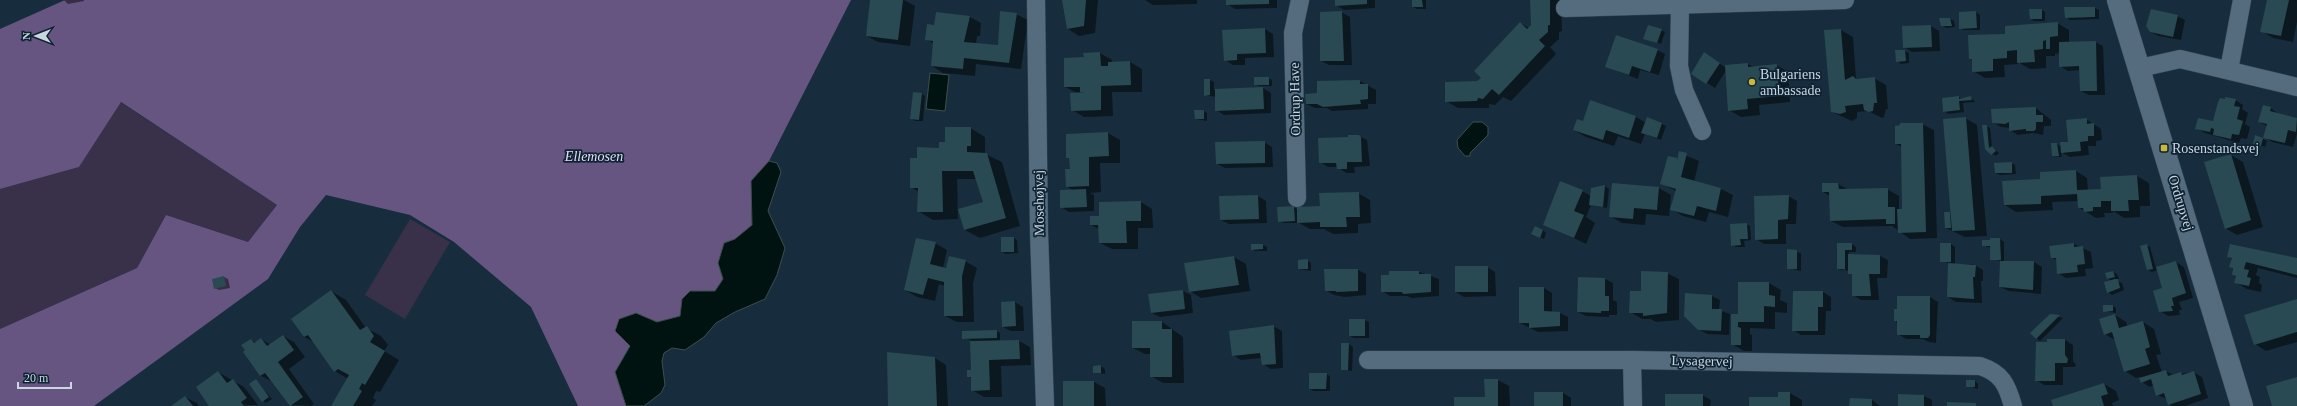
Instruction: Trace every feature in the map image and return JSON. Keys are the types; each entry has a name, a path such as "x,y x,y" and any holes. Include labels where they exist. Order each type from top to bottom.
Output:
{"street":[{"name":"Mosehøjvej","path":"1036,0 1045,406"},
{"name":"Ordrup Have","path":"1297,198 1293,33 1300,0"},
{"path":"1565,8 1845,0"},
{"name":"Ordrupvej","path":"2118,0 2242,406"},
{"path":"2229,70 2242,0"},
{"path":"1680,4 1679,66 1684,90 1702,131"},
{"path":"2140,68 2180,59 2297,87"},
{"name":"Lysagervej","path":"1368,360 1632,360 1980,366 1994,370 2007,386 2013,406"},
{"path":"1632,360 1632,406"}],"shaded area":[{"path":"930,73 949,75 945,111 926,109"},
{"path":"120,102 277,205 248,242 166,215 137,268 0,329 0,189 79,167"},
{"path":"1473,122 1482,122 1488,127 1488,135 1470,153 1470,156 1465,156 1458,148 1457,140"},
{"path":"769,161 777,163 781,172 768,211 785,248 777,275 765,299 735,312 716,323 704,337 685,350 672,348 664,353 662,361 665,385 661,393 644,406 626,406 615,372 630,346 615,331 619,319 636,313 657,322 680,316 682,299 690,291 715,291 723,279 718,263 724,243 735,239 752,225 751,181"},
{"path":"410,219 450,242 405,319 365,295"}],"green space":[{"name":"Ellemosen","path":"65,0 851,0 769,161 751,181 752,225 735,239 718,263 723,279 715,291 690,291 682,299 680,316 657,322 636,313 615,331 631,346 615,372 626,406 578,406 531,307 454,242 410,215 326,195 300,227 268,279 94,406 0,406 0,329 137,268 166,215 248,242 277,205 121,102 79,167 0,189 0,29"}],"building":[{"path":"870,0 903,0 898,40 866,36"},
{"path":"1062,0 1086,0 1084,26 1067,29"},
{"path":"1226,0 1269,0 1269,4 1226,5"},
{"path":"1335,0 1367,0 1367,4 1335,6"},
{"path":"1412,0 1422,0 1423,7 1412,7"},
{"path":"1530,0 1550,0 1550,25 1548,25 1548,32 1539,40 1545,46 1499,95 1492,89 1483,99 1478,98 1477,101 1445,102 1445,82 1477,81 1481,78 1474,71 1520,22 1527,29 1531,25"},
{"path":"2267,0 2289,0 2281,36 2260,32"},
{"path":"2064,7 2095,7 2095,17 2065,18"},
{"path":"2029,9 2042,9 2042,19 2030,19"},
{"path":"2151,9 2178,15 2173,37 2150,32 2146,26"},
{"path":"1000,11 1017,13 1009,63 964,58 963,69 931,66 933,41 925,40 927,24 934,25 936,12 970,16 964,42 998,45"},
{"path":"1342,11 1344,61 1320,61 1320,12"},
{"path":"1976,11 1977,28 1959,29 1959,12"},
{"path":"1939,18 1950,18 1952,26 1941,26"},
{"path":"2058,22 2058,36 2050,37 2050,49 2046,49 2046,40 2043,41 2043,49 2034,50 2035,62 2017,63 2017,50 2007,51 2007,58 1993,59 1993,71 1972,72 1972,59 1969,59 1968,35 2005,34 2005,26"},
{"path":"1648,25 1662,29 1657,43 1643,39"},
{"path":"1931,25 1932,47 1903,48 1902,26"},
{"path":"1265,28 1266,53 1237,54 1237,60 1224,61 1222,30"},
{"path":"1841,29 1845,80 1853,76 1856,79 1875,77 1877,103 1874,103 1873,111 1869,112 1864,110 1863,104 1845,106 1846,112 1840,114 1831,112 1824,30"},
{"path":"1616,35 1658,49 1650,72 1632,66 1629,75 1605,67"},
{"path":"2096,41 2097,91 2080,91 2079,66 2059,67 2059,42"},
{"path":"1895,50 1905,50 1906,61 1896,62"},
{"path":"1100,52 1101,66 1108,66 1108,62 1130,61 1131,85 1101,86 1101,110 1071,111 1070,93 1085,92 1080,92 1080,87 1064,87 1064,58 1084,57 1083,53"},
{"path":"1704,52 1720,63 1706,84 1691,74"},
{"name":"Bulgariens ambassade","path":"1748,63 1748,67 1777,64 1779,96 1747,99 1748,109 1728,111 1725,65"},
{"path":"1254,77 1269,77 1269,85 1254,85"},
{"path":"1204,79 1210,79 1210,95 1204,96"},
{"path":"1360,80 1360,84 1368,84 1368,99 1360,100 1361,104 1323,107 1317,104 1306,104 1305,94 1317,93 1317,81"},
{"path":"1263,87 1264,109 1215,111 1215,89"},
{"path":"913,92 922,93 919,120 910,119"},
{"path":"1959,96 1959,99 1971,96 1972,100 1959,101 1960,110 1943,112 1942,98"},
{"path":"2225,97 2236,99 2234,106 2240,107 2237,119 2243,121 2239,135 2232,134 2231,139 2213,135 2214,129 2211,128 2210,132 2195,129 2198,118 2213,121 2220,98 2225,99"},
{"path":"1590,100 1636,116 1629,138 1606,130 1603,140 1573,130 1577,119 1583,121"},
{"path":"2263,105 2271,107 2270,111 2297,118 2296,132 2288,130 2285,143 2263,138 2267,124 2258,122"},
{"path":"2036,107 2036,115 2043,115 2043,122 2036,122 2036,129 2034,131 2026,131 2026,129 2009,131 2009,122 2005,124 1992,123 1991,109"},
{"path":"1194,110 1204,110 1204,119 1195,119"},
{"path":"1647,117 1662,123 1657,138 1641,133"},
{"path":"1966,117 1975,230 1952,231 1943,119"},
{"path":"2087,118 2087,124 2094,123 2094,136 2088,136 2088,141 2080,142 2081,151 2061,153 2060,142 2068,142 2066,120"},
{"path":"1900,123 1923,123 1926,232 1898,233 1897,209 1902,209 1901,144 1895,144 1895,126 1900,125"},
{"path":"1982,125 1987,125 1989,148 1992,146 1996,151 1991,155 1985,149"},
{"path":"945,127 971,127 971,146 967,146 967,152 987,153 1006,218 964,230 958,209 983,202 973,171 942,171 943,212 917,212 918,188 910,188 910,158 917,158 917,147 939,148 939,142 945,142"},
{"path":"1108,132 1109,156 1089,157 1089,186 1066,187 1065,169 1070,169 1069,158 1066,158 1066,134"},
{"path":"1348,135 1359,135 1361,137 1362,162 1347,162 1347,169 1337,169 1336,163 1319,163 1318,138 1348,137"},
{"path":"2255,135 2263,138 2261,146 2253,144"},
{"path":"1265,141 1265,163 1216,164 1215,142"},
{"path":"2051,143 2057,143 2059,156 2052,156"},
{"path":"1679,151 1687,153 1681,177 1721,188 1716,211 1697,206 1694,216 1670,210 1676,189 1660,184 1668,156 1677,158 1677,161"},
{"path":"2231,154 2251,220 2225,229 2204,162"},
{"path":"2012,162 2012,173 1995,173 1994,163"},
{"path":"2076,170 2077,190 2101,189 2100,177 2137,175 2139,200 2128,200 2129,211 2111,211 2111,201 2101,201 2101,207 2093,207 2093,211 2084,212 2083,208 2078,208 2077,194 2041,196 2041,204 2004,205 2002,181 2040,179 2040,172"},
{"path":"1560,181 1583,190 1574,211 1584,215 1574,238 1543,225"},
{"path":"1612,183 1659,187 1657,210 1634,208 1633,219 1609,217"},
{"path":"1822,183 1838,183 1839,189 1888,188 1888,207 1895,207 1895,224 1886,224 1886,219 1830,221 1829,192 1822,192"},
{"path":"1605,185 1603,207 1589,205 1591,188"},
{"path":"1086,189 1087,207 1060,208 1060,190"},
{"path":"1359,192 1360,217 1346,217 1347,227 1320,227 1320,222 1297,223 1297,207 1320,206 1319,193"},
{"path":"1258,195 1259,219 1220,220 1219,196"},
{"path":"1789,195 1788,219 1778,220 1778,239 1755,240 1754,196"},
{"path":"1141,201 1141,221 1126,221 1127,243 1099,243 1098,225 1090,225 1090,216 1099,216 1099,202"},
{"path":"1294,206 1295,221 1278,222 1277,207"},
{"path":"1944,212 1950,212 1951,228 1945,228"},
{"path":"1747,223 1748,239 1740,239 1741,245 1731,246 1730,224"},
{"path":"1535,226 1543,230 1540,238 1531,234"},
{"path":"1001,237 1014,237 1014,252 1001,252"},
{"path":"916,238 936,242 930,264 946,268 949,256 966,260 962,276 963,316 944,316 944,282 928,278 923,295 904,290"},
{"path":"1990,238 2000,238 2001,260 1990,260 1990,246 1982,246 1982,240 1990,240"},
{"path":"1837,243 1852,243 1852,250 1845,250 1845,269 1837,269"},
{"path":"1940,243 1951,243 1951,262 1940,262"},
{"path":"2074,243 2074,247 2083,246 2085,264 2077,265 2078,272 2057,274 2056,258 2051,258 2049,246"},
{"path":"1251,244 1263,244 1263,249 1251,250"},
{"path":"2147,244 2153,269 2147,270 2140,246"},
{"path":"2230,244 2297,258 2297,275 2246,262 2244,269 2249,270 2247,277 2251,278 2249,286 2234,283 2236,276 2232,275 2233,268 2229,267 2232,258 2227,257"},
{"path":"1787,249 1797,250 1797,269 1787,269"},
{"path":"1848,254 1880,255 1880,274 1869,274 1871,296 1852,296 1852,274 1848,274"},
{"path":"1234,256 1239,285 1189,292 1184,263"},
{"path":"1308,259 1308,269 1298,269 1298,260"},
{"path":"2000,261 2034,261 2033,290 1999,287"},
{"path":"2176,261 2186,293 2172,298 2174,306 2171,306 2173,311 2159,312 2153,291 2162,288 2156,267"},
{"path":"1948,263 1976,265 1975,277 1973,277 1974,299 1947,297"},
{"path":"1455,266 1488,266 1488,292 1455,292"},
{"path":"1324,269 1358,269 1358,291 1325,291"},
{"path":"1389,271 1419,271 1419,274 1431,274 1431,292 1403,294 1402,292 1381,292 1381,275 1389,275"},
{"path":"1641,271 1668,272 1667,313 1643,316 1643,313 1629,313 1630,291 1641,291"},
{"path":"2113,271 2115,277 2107,279 2105,273"},
{"path":"224,276 226,286 214,289 212,279"},
{"path":"1578,277 1605,278 1605,296 1609,296 1609,311 1601,311 1601,313 1577,312"},
{"path":"2118,279 2120,288 2107,293 2104,282"},
{"path":"1738,282 1769,282 1769,295 1775,296 1775,307 1764,306 1764,322 1738,322 1738,327 1741,328 1741,345 1731,345 1731,314 1738,314"},
{"path":"1519,287 1544,287 1544,311 1560,312 1560,326 1529,328 1529,323 1519,323"},
{"path":"331,290 360,330 367,326 374,336 370,342 385,351 365,385 362,383 359,389 362,391 353,406 331,406 349,375 338,369 334,372 308,335 304,337 291,319"},
{"path":"1183,290 1185,309 1151,313 1148,294"},
{"path":"1793,291 1823,291 1823,307 1818,307 1818,331 1792,331"},
{"path":"1685,293 1712,295 1712,309 1722,309 1721,331 1698,330 1684,316"},
{"path":"1897,296 1930,296 1930,335 1928,338 1920,338 1920,335 1897,335 1897,321 1894,321 1894,309 1897,309"},
{"path":"2297,299 2297,332 2254,345 2244,315"},
{"path":"1015,301 1016,326 1002,327 1001,302"},
{"path":"2103,305 2113,305 2113,311 2103,312"},
{"path":"2050,314 2060,315 2036,339 2030,333"},
{"path":"2115,314 2119,328 2143,321 2150,347 2145,349 2150,364 2124,372 2112,332 2104,335 2099,319"},
{"path":"1349,319 1365,319 1365,336 1349,336"},
{"path":"1132,321 1162,321 1162,329 1172,329 1172,377 1150,377 1150,348 1132,348"},
{"path":"1274,325 1276,364 1262,365 1260,353 1232,356 1229,331"},
{"path":"997,330 997,338 962,339 962,331"},
{"path":"283,335 294,350 278,362 303,397 290,406 265,373 260,376 243,352 245,350 241,345 251,339 254,343 261,338 267,346"},
{"path":"2047,339 2065,339 2065,355 2068,359 2067,363 2055,363 2055,381 2035,381 2036,342 2047,342"},
{"path":"1019,340 1020,359 989,360 990,390 971,391 971,377 967,377 967,370 971,370 970,341"},
{"path":"1341,343 1349,343 1348,370 1341,370"},
{"path":"887,352 935,357 937,406 888,406"},
{"path":"1101,365 1101,373 1093,373 1093,366"},
{"path":"2166,370 2168,376 2181,372 2182,375 2194,371 2201,394 2168,405 2164,393 2156,396 2151,379 2141,383 2139,378"},
{"path":"218,371 227,383 233,379 247,398 241,402 244,406 209,406 196,387"},
{"path":"1309,373 1327,373 1326,389 1309,389"},
{"path":"2297,377 2297,406 2272,406 2266,386"},
{"path":"256,379 269,397 262,402 249,384"},
{"path":"1484,379 1498,379 1498,406 1454,406 1454,397 1485,397"},
{"path":"1966,380 1975,380 1975,387 1966,387"},
{"path":"1063,381 1094,381 1094,406 1063,406"},
{"path":"2104,383 2108,394 2101,396 2104,406 2053,406 2051,400"},
{"path":"1534,392 1563,392 1563,406 1534,406"},
{"path":"1778,392 1790,392 1790,406 1749,406 1749,397 1778,397"},
{"path":"1665,394 1703,394 1703,406 1665,406"},
{"path":"1898,394 1924,395 1924,406 1898,406"},
{"path":"185,396 193,406 171,406"},
{"path":"1850,398 1872,399 1872,406 1849,406"},
{"path":"1947,402 1976,403 1976,406 1947,406"}],"place":[{"name":"Bulgariens ambassade","path":"1752,82"},
{"name":"Rosenstandsvej","path":"2164,148"}]}
